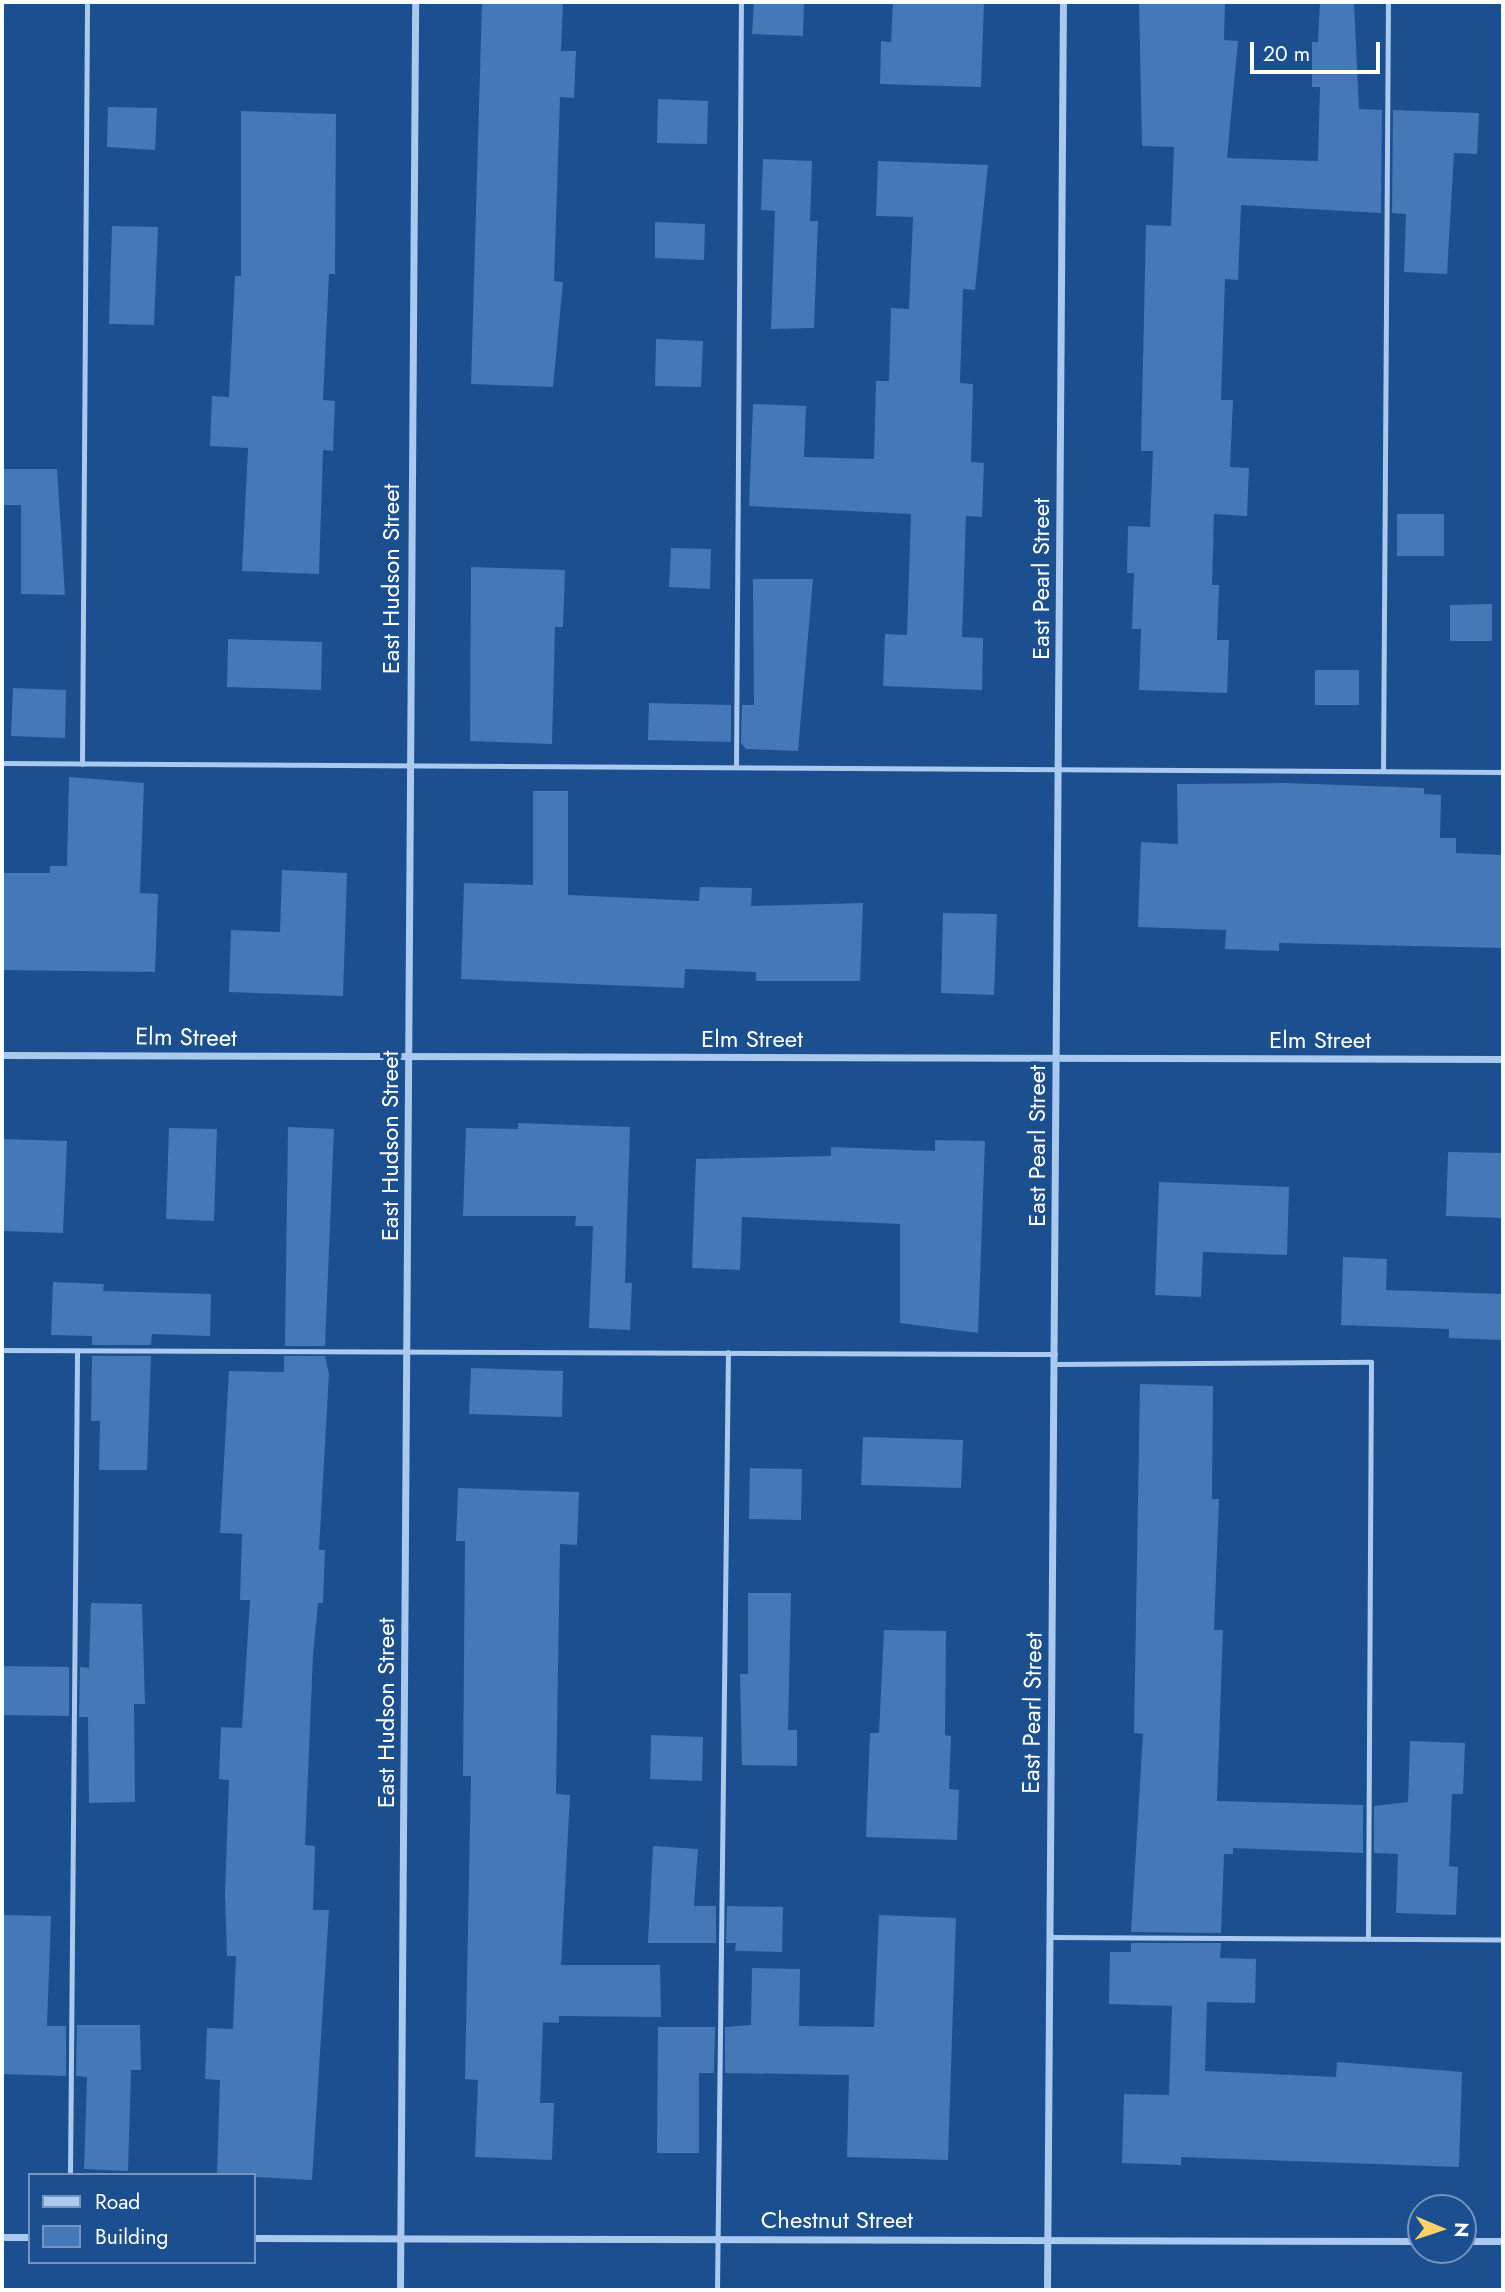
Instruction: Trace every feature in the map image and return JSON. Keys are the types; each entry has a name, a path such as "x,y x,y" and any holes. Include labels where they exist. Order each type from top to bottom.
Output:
{"street":[{"name":"East Hudson Street","path":"400,2290 415,2"},
{"name":"East Pearl Street","path":"1046,2290 1055,1364 1063,2"},
{"name":"Elm Street","path":"2,1055 1503,1059"},
{"path":"2,2237 28,2237"},
{"name":"Chestnut Street","path":"256,2238 1407,2241"},
{"path":"1477,2241 1503,2241"}],"lane":[{"path":"82,764 87,2"},
{"path":"736,767 741,2"},
{"path":"1383,771 1388,2"},
{"path":"2,763 1503,772"},
{"path":"2,1350 1055,1354"},
{"path":"70,2173 77,1351"},
{"path":"717,2290 728,1352"},
{"path":"1055,1364 1371,1362 1368,1939"},
{"path":"1049,1937 1503,1940"}],"building":[{"path":"482,2 563,2 561,51 576,51 574,98 560,97 554,281 563,282 553,387 471,384"},
{"path":"754,2 804,2 803,36 752,34"},
{"path":"893,2 984,2 981,87 880,84 881,41 891,42"},
{"path":"1139,2 1225,2 1224,40 1238,41 1227,158 1318,161 1320,87 1312,87 1312,42 1318,42 1320,2 1354,3 1359,109 1382,110 1381,213 1241,205 1238,280 1225,279 1221,400 1233,400 1230,467 1249,468 1247,516 1214,514 1212,585 1219,585 1217,640 1229,640 1227,693 1139,690 1141,629 1132,629 1134,573 1127,573 1128,526 1150,527 1153,451 1141,451 1146,225 1171,226 1174,147 1142,146"},
{"path":"658,99 708,101 707,144 657,143"},
{"path":"108,107 157,108 155,150 107,147"},
{"path":"1393,110 1479,113 1477,154 1454,153 1447,274 1404,272 1406,214 1392,213"},
{"path":"241,111 336,114 335,274 329,274 323,400 335,401 333,451 323,450 319,574 242,571 248,448 210,446 212,396 229,397 235,276 241,276"},
{"path":"763,159 812,161 810,221 818,221 814,328 771,329 775,211 761,210"},
{"path":"878,161 988,165 975,290 963,289 960,383 973,384 971,462 984,463 982,517 966,516 962,637 983,638 982,690 883,686 885,634 907,635 911,514 749,506 753,404 806,406 804,457 874,459 876,381 889,381 891,308 909,309 913,217 876,216"},
{"path":"655,222 705,224 704,260 655,258"},
{"path":"112,226 158,227 154,325 109,324"},
{"path":"656,339 703,341 701,387 655,386"},
{"path":"2,469 57,469 65,595 21,594 21,505 2,505"},
{"path":"1397,514 1444,514 1444,556 1397,556"},
{"path":"671,548 711,549 710,589 669,587"},
{"path":"471,567 565,570 563,627 555,627 552,744 470,741"},
{"path":"753,579 813,579 798,751 746,749 741,743 742,705 754,705"},
{"path":"1492,604 1492,641 1450,641 1450,605"},
{"path":"228,639 322,642 321,690 227,687"},
{"path":"1315,670 1359,670 1359,705 1315,705"},
{"path":"13,688 66,690 65,738 11,736"},
{"path":"649,703 731,705 731,742 648,740"},
{"path":"69,777 144,783 140,893 158,894 155,972 2,970 2,873 50,873 50,866 67,866"},
{"path":"1286,783 1424,788 1424,794 1441,795 1440,838 1456,838 1456,853 1503,855 1503,948 1279,943 1279,951 1225,949 1226,930 1138,927 1141,842 1178,844 1177,784"},
{"path":"533,791 568,791 568,895 699,901 700,887 752,888 751,906 863,903 860,981 756,981 756,972 685,969 684,988 461,979 464,883 533,885"},
{"path":"282,870 347,873 343,996 229,992 231,930 280,932"},
{"path":"943,913 997,914 994,995 941,993"},
{"path":"518,1123 630,1127 625,1283 632,1283 630,1330 589,1328 593,1226 575,1226 576,1216 463,1216 466,1128 518,1129"},
{"path":"288,1127 334,1129 325,1346 285,1346"},
{"path":"169,1128 217,1129 214,1221 166,1219"},
{"path":"2,1139 67,1141 63,1233 2,1231"},
{"path":"935,1140 985,1141 978,1333 900,1323 900,1224 742,1217 740,1270 692,1268 696,1159 831,1156 831,1147 935,1151"},
{"path":"1448,1152 1503,1153 1503,1218 1446,1216"},
{"path":"1159,1182 1289,1187 1287,1255 1203,1252 1201,1297 1155,1295"},
{"path":"1343,1257 1387,1259 1386,1290 1503,1294 1503,1340 1449,1338 1449,1329 1341,1325"},
{"path":"53,1282 104,1284 103,1291 211,1294 210,1336 152,1334 151,1345 92,1345 92,1336 51,1335"},
{"path":"92,1356 151,1356 147,1470 99,1470 100,1421 91,1421"},
{"path":"284,1356 325,1356 329,1374 319,1550 325,1550 323,1603 318,1603 313,1655 305,1845 315,1846 313,1910 329,1910 312,2180 256,2177 256,2173 217,2173 220,2080 205,2079 207,2028 233,2029 236,1956 227,1956 225,1895 229,1780 219,1779 221,1727 242,1728 250,1600 240,1600 242,1534 220,1533 229,1371 284,1372"},
{"path":"471,1368 563,1371 562,1417 469,1414"},
{"path":"1140,1384 1213,1386 1212,1499 1219,1499 1214,1630 1223,1630 1217,1801 1363,1805 1363,1853 1233,1848 1233,1854 1224,1854 1221,1933 1131,1932 1143,1734 1134,1733"},
{"path":"863,1437 963,1440 961,1488 861,1485"},
{"path":"750,1468 802,1469 801,1520 749,1519"},
{"path":"458,1488 579,1492 577,1545 560,1544 556,1794 570,1795 561,1965 660,1965 661,2017 559,2016 559,2023 543,2022 540,2103 554,2103 552,2160 475,2157 478,2080 465,2079 471,1776 463,1776 465,1541 456,1541"},
{"path":"748,1593 791,1593 788,1730 797,1730 797,1766 742,1765 740,1674 748,1674"},
{"path":"91,1603 142,1604 145,1704 134,1704 135,1802 89,1803 88,1717 79,1717 80,1667 89,1668"},
{"path":"884,1630 946,1631 945,1735 951,1736 949,1789 959,1790 957,1840 866,1837 870,1733 879,1733"},
{"path":"3,1666 69,1667 69,1716 2,1715"},
{"path":"651,1735 703,1737 702,1781 650,1779"},
{"path":"1410,1741 1465,1743 1463,1794 1452,1794 1449,1866 1458,1867 1456,1915 1396,1913 1398,1854 1374,1853 1374,1806 1408,1802"},
{"path":"653,1846 698,1849 694,1906 716,1906 716,1943 648,1943"},
{"path":"727,1906 783,1907 782,1952 735,1951 736,1943 726,1943"},
{"path":"2,1915 51,1916 47,2026 66,2026 66,2076 2,2074"},
{"path":"879,1915 956,1918 948,2160 847,2157 849,2075 725,2073 725,2027 751,2025 752,1968 800,1969 799,2026 874,2027"},
{"path":"1131,1943 1221,1943 1220,1958 1256,1959 1255,2003 1207,2002 1205,2071 1336,2077 1337,2062 1462,2072 1459,2167 1181,2157 1181,2165 1122,2163 1124,2094 1169,2095 1172,2006 1109,2004 1110,1952 1131,1952"},
{"path":"77,2025 140,2025 141,2070 131,2070 128,2171 84,2169 87,2077 76,2076"},
{"path":"658,2027 715,2027 714,2073 699,2073 699,2153 657,2153"}]}
